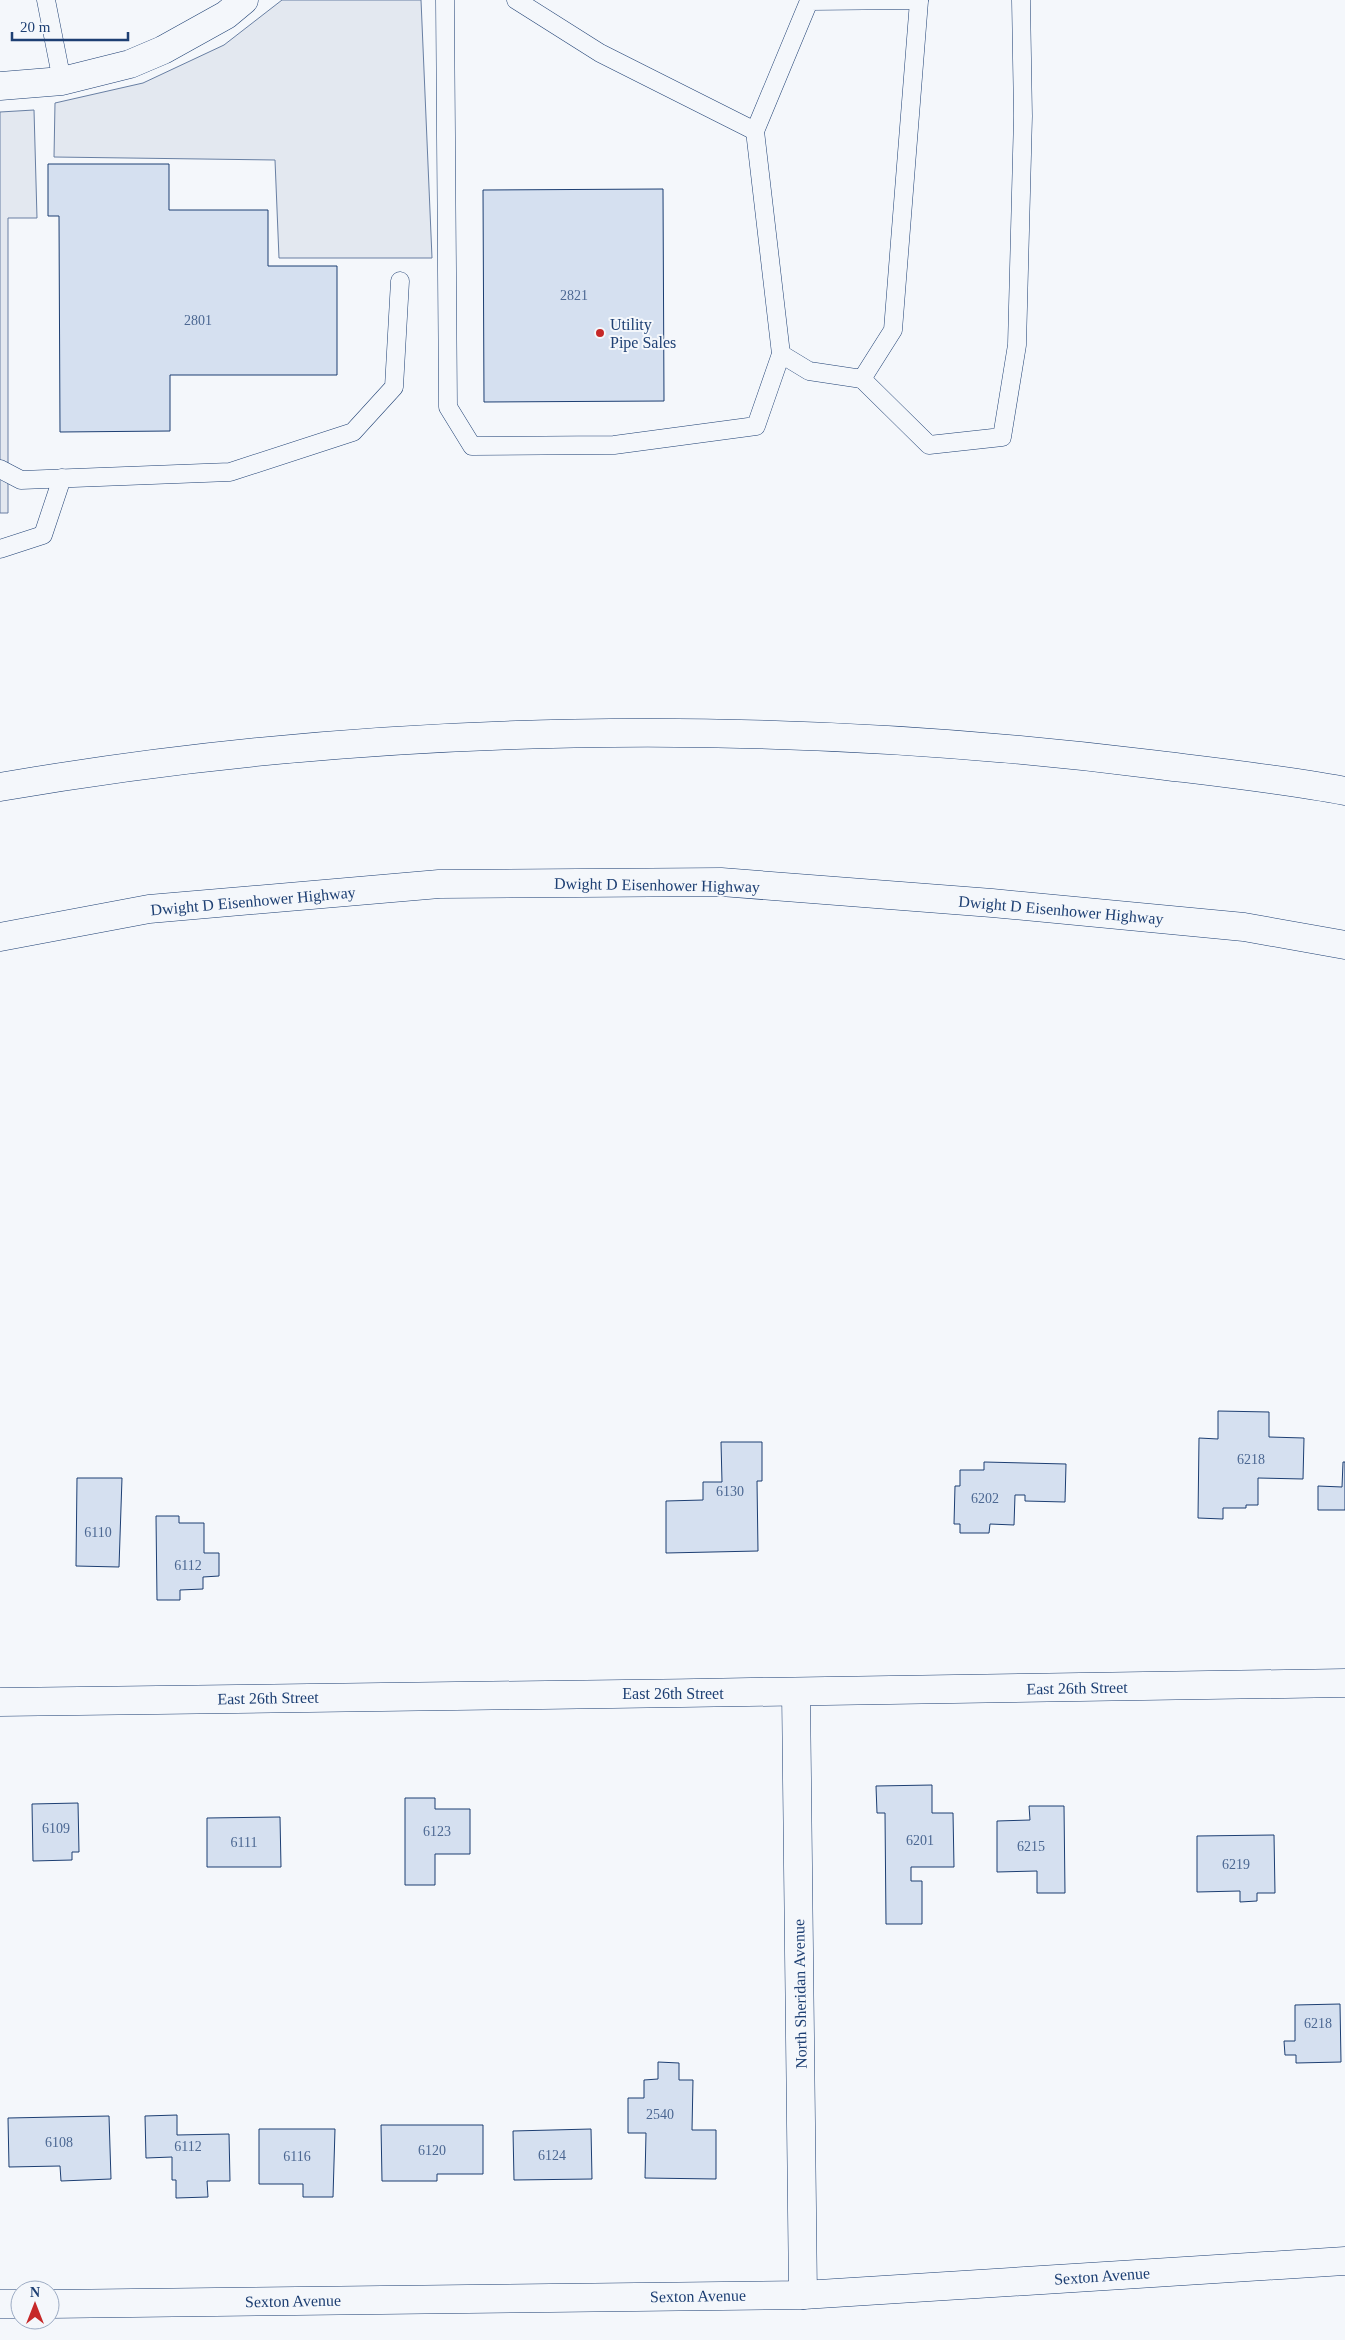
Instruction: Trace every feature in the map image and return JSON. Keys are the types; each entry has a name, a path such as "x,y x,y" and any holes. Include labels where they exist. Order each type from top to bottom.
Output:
{"main road":[{"path":"13,84 62,81 114,69 164,50 226,15 244,0"},
{"path":"0,787 160,764 340,745 494,737 712,734 952,743 1062,753 1345,791"},
{"name":"Dwight D Eisenhower Highway","path":"0,938 149,909 439,884 721,882 992,903 1244,927 1345,945"},
{"name":"East 26th Street","path":"0,1702 598,1693 796,1693 1345,1683"},
{"name":"North Sheridan Avenue","path":"796,1693 803,2295"},
{"name":"Sexton Avenue","path":"60,2304 803,2295 1345,2261"}],"lane":[{"path":"46,0 62,81"},
{"path":"445,0 448,407 472,446 614,445 756,426 781,354 755,131 809,1 919,0 893,330 862,379"},
{"path":"516,0 600,54 755,131"},
{"path":"781,354 809,371 862,379 929,445 1002,437 1017,345 1023,116 1021,0"},
{"path":"0,469 21,480 230,472 353,432 394,387 400,281"},
{"path":"0,549 43,535 62,478"}],"shaded area":[{"path":"282,0 421,0 432,258 279,258 275,160 54,157 55,103 143,83 224,45"},
{"path":"34,110 37,218 8,218 8,513 0,513 0,112"}],"building":[{"path":"48,164 169,164 169,210 268,210 268,266 337,266 337,375 170,375 170,431 60,432 59,216 48,216"},
{"path":"663,189 664,401 484,402 483,190"},
{"path":"1218,1411 1269,1412 1269,1437 1304,1438 1303,1479 1258,1478 1258,1505 1246,1505 1246,1508 1223,1508 1223,1519 1198,1518 1199,1438 1218,1439"},
{"path":"721,1442 762,1442 762,1481 757,1481 758,1551 666,1553 666,1501 703,1500 703,1482 722,1482"},
{"path":"984,1462 1066,1464 1065,1502 1025,1501 1025,1495 1015,1495 1014,1525 990,1524 989,1533 960,1533 960,1524 954,1524 955,1486 960,1486 960,1470 984,1470"},
{"path":"1343,1462 1345,1462 1345,1510 1318,1510 1318,1486 1342,1487"},
{"path":"77,1478 122,1478 119,1567 76,1566"},
{"path":"156,1516 179,1516 179,1523 204,1523 204,1553 219,1553 219,1576 203,1577 203,1589 180,1590 180,1600 157,1600"},
{"path":"932,1785 932,1813 953,1813 954,1867 911,1867 911,1881 922,1881 922,1924 886,1924 885,1813 877,1813 876,1786"},
{"path":"405,1798 435,1798 435,1809 470,1809 470,1854 435,1854 435,1885 405,1885"},
{"path":"78,1803 79,1852 72,1852 72,1860 33,1861 32,1804"},
{"path":"1029,1806 1064,1806 1065,1893 1037,1893 1037,1871 997,1872 997,1821 1030,1820"},
{"path":"280,1817 281,1867 207,1867 207,1818"},
{"path":"1274,1835 1275,1893 1257,1893 1257,1901 1240,1902 1240,1891 1197,1892 1197,1836"},
{"path":"1340,2004 1341,2062 1296,2063 1296,2055 1285,2055 1284,2041 1295,2041 1295,2005"},
{"path":"658,2062 679,2063 679,2080 693,2080 692,2130 716,2130 716,2179 645,2178 646,2133 628,2133 628,2098 644,2098 644,2080 658,2079"},
{"path":"177,2115 177,2135 229,2134 230,2181 207,2181 208,2197 176,2198 176,2180 172,2180 172,2157 146,2158 145,2116"},
{"path":"109,2116 111,2179 61,2181 60,2166 9,2167 8,2118"},
{"path":"381,2125 483,2125 483,2174 437,2174 437,2181 382,2181"},
{"path":"259,2129 335,2129 333,2197 303,2197 303,2184 259,2184"},
{"path":"591,2129 592,2179 514,2180 513,2131"}],"place":[{"name":"Utility Pipe Sales","path":"600,333"}]}
